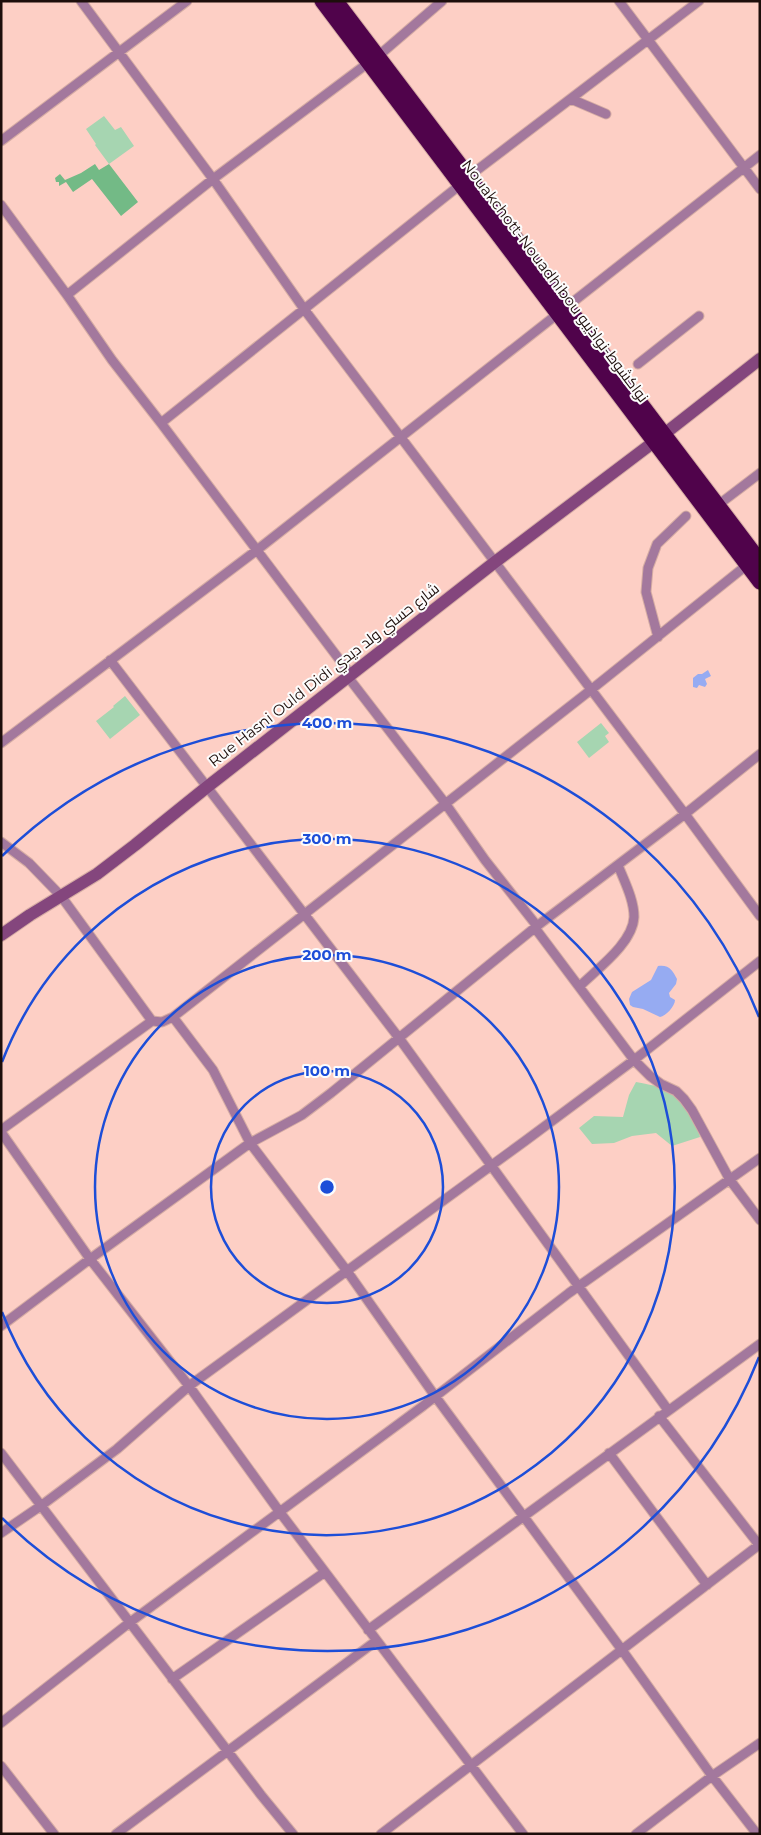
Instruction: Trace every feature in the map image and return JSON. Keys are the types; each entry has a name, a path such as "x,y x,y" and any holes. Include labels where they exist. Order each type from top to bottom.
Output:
{"highway":[{"name":"Nouakchott-Nouadhibou نواكشوط-نواذيبو","path":"322,1 372,60 658,438 756,560"},
{"name":"Nouakchott-Nouadhibou نواكشوط-نواذيبو","path":"336,1 372,60"},
{"name":"Nouakchott-Nouadhibou نواكشوط-نواذيبو","path":"658,438 718,506 756,560 760,582"}],"street":[{"path":"81,1 213,179 304,309 760,916"},
{"path":"1,141 187,1"},
{"path":"67,295 213,179 372,60 442,1"},
{"path":"619,1 760,189"},
{"path":"161,423 464,181 699,1"},
{"path":"571,99 606,114"},
{"path":"1,743 257,550 760,154"},
{"path":"1,205 112,360 257,550 634,1060 650,1076 676,1091 684,1099 692,1110 730,1180 760,1220"},
{"path":"638,364 699,316"},
{"name":"Rue Hasni Ould Didi شارع حسني ولد ديدي","path":"1,935 96,874 135,846 207,787 495,562 760,359"},
{"path":"718,506 760,473"},
{"path":"658,637 646,592 648,568 658,544 686,516"},
{"path":"523,1834 279,1511 189,1386 90,1259 1,1131 152,1021 162,1022 173,1017 756,560"},
{"path":"110,660 399,1038 668,1410"},
{"path":"1,1326 250,1143 302,1115 536,927 685,814 760,754"},
{"path":"1,842 29,864 61,896 152,1021"},
{"path":"580,986 615,952 631,932 634,918 632,902 618,865"},
{"path":"1,1533 42,1506 117,1448 189,1386 492,1166 634,1060 760,961"},
{"path":"173,1017 212,1070 250,1143 348,1271 435,1396 712,1776 757,1834"},
{"path":"1,1723 129,1623 435,1396 579,1286 760,1158"},
{"path":"368,1630 760,1344"},
{"path":"381,1834 759,1545 659,1416"},
{"path":"1,1453 227,1751 293,1834"},
{"path":"609,1453 707,1585"},
{"path":"172,1679 325,1572"},
{"path":"116,1834 376,1641"},
{"path":"636,1834 712,1776 760,1743"},
{"path":"1,1766 54,1834"}],"green space":[{"path":"104,116 115,130 121,127 134,146 109,164 86,129"},
{"path":"95,164 99,170 109,164 138,202 121,216 92,179 73,192 66,182 59,186 59,182 56,182 55,178 60,174 65,180"},
{"path":"125,696 140,715 110,739 96,721"},
{"path":"601,723 609,733 605,736 609,742 589,758 577,742"},
{"path":"636,1082 663,1088 683,1101 692,1115 700,1137 672,1146 656,1133 632,1136 614,1143 592,1144 579,1128 594,1116 623,1117 629,1095"}],"water":[{"path":"708,670 711,676 705,679 707,684 705,687 699,685 697,688 693,687 693,678"},
{"path":"658,966 668,967 677,979 676,984 669,993 670,997 675,1000 674,1005 667,1013 660,1017 643,1009 633,1007 630,1005 629,999 632,992 651,980"}]}
